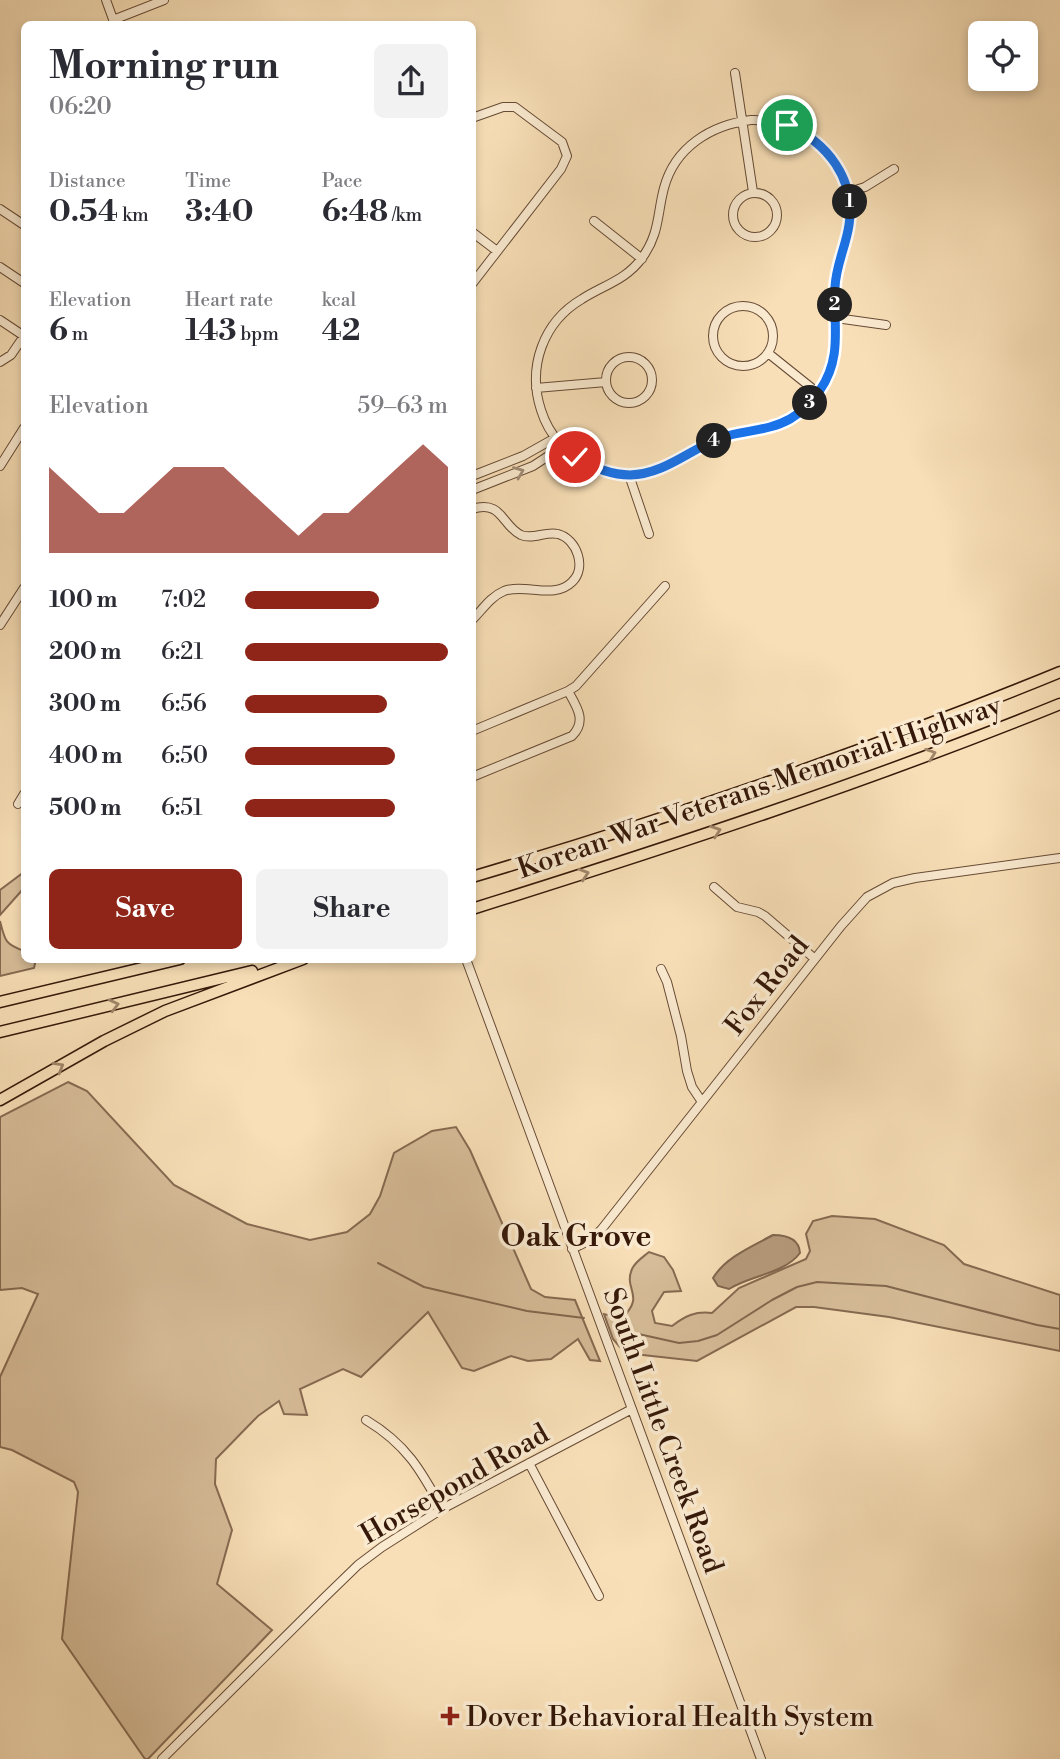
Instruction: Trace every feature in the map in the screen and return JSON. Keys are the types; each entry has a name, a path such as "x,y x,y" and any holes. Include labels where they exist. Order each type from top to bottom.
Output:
{"highway":[{"name":"Korean War Veterans Memorial Highway","path":"476,876 780,778 1060,672"},
{"name":"Korean War Veterans Memorial Highway","path":"476,908 751,819 1060,704"},
{"path":"0,1002 163,963"},
{"path":"0,1032 281,963"},
{"path":"0,1100 104,1041 165,1011 292,963"}],"street":[{"path":"106,0 114,21"},
{"path":"116,21 164,0"},
{"path":"735,73 753,192"},
{"path":"476,117 503,107 515,107 562,142 567,151 561,169 476,279"},
{"path":"741,121 777,122 804,133 821,146 836,164 849,192 849,224 835,286 837,344 827,379 805,408 784,422 721,438 668,466 629,475 601,470 562,447 544,420 536,388 537,362 544,341 552,325 572,305 624,277 642,259 656,233 664,189 677,160 695,141 710,131 741,121"},
{"path":"849,192 865,187 894,169"},
{"path":"753,192 767,195 778,214 773,228 754,237 741,232 733,219 735,205 746,194 753,192"},
{"path":"0,209 21,223"},
{"path":"594,221 642,259"},
{"path":"476,235 497,251"},
{"path":"0,267 21,281"},
{"path":"738,306 758,310 771,324 772,344 768,353 752,365 733,364 724,359 714,343 713,333 721,316 738,306"},
{"path":"836,318 886,325"},
{"path":"0,320 21,334"},
{"path":"0,362 11,355 21,340"},
{"path":"768,353 818,393"},
{"path":"629,356 643,361 649,367 653,381 647,396 634,403 618,401 612,396 606,382 610,367 615,361 629,356"},
{"path":"536,388 606,382"},
{"path":"0,466 21,433"},
{"path":"476,474 523,456 555,438"},
{"path":"476,488 533,466 562,447"},
{"path":"629,475 649,534"},
{"path":"476,508 495,509 523,536 552,534 564,537 574,546 579,562 575,579 565,588 548,591 523,588 509,590 491,599 476,616"},
{"path":"476,729 568,691 582,679 665,586"},
{"path":"0,625 21,593"},
{"path":"476,775 572,736 581,720 568,691"},
{"path":"18,804 21,799"},
{"name":"Fox Road","path":"572,1249 590,1240 601,1230 859,905 884,887 915,878 1060,858"},
{"path":"714,887 737,907 765,916 815,960"},
{"name":"South Little Creek Road","path":"467,963 761,1759"},
{"path":"661,969 667,982 690,1082 702,1102"},
{"name":"Horsepond Road","path":"162,1759 358,1565 442,1509 632,1409"},
{"path":"366,1420 413,1458 442,1509"},
{"path":"529,1463 599,1596"}],"shaded area":[{"path":"21,874 21,891 0,915 0,890"},
{"path":"0,921 9,944 21,950 21,963 35,963 34,968 0,976"},
{"path":"68,1082 87,1091 174,1185 247,1224 310,1240 347,1232 370,1214 380,1196 394,1153 432,1131 456,1127 470,1150 531,1289 545,1297 575,1300 600,1361 590,1360 578,1339 551,1359 528,1361 511,1356 474,1371 462,1368 428,1312 361,1377 343,1369 300,1389 307,1415 284,1414 279,1401 258,1416 216,1459 215,1484 232,1530 217,1584 272,1630 148,1759 145,1759 62,1639 78,1492 74,1482 12,1450 0,1447 0,1377 38,1294 22,1288 0,1290 0,1117"},
{"path":"832,1216 875,1219 944,1245 964,1264 1060,1295 1060,1351 889,1317 814,1307 796,1307 697,1361 625,1353 613,1339 604,1314 622,1318 629,1310 633,1298 630,1282 632,1269 649,1252 664,1257 673,1270 681,1291 664,1292 652,1311 655,1323 672,1326 690,1315 712,1313 739,1288 806,1259 810,1251 806,1234 813,1221"},
{"path":"773,1235 791,1238 800,1253 785,1266 729,1289 718,1286 713,1278 725,1264"}],"waterway":[{"path":"378,1263 424,1287 527,1311 584,1318"},
{"path":"616,1329 679,1343 698,1341 717,1335 797,1287 817,1282 886,1286 1060,1329"}],"place":[{"name":"Dover Behavioral Health System","path":"450,1716"}],"district":[{"name":"Oak Grove","path":"576,1236"}],"route":[{"path":"575,457 601,470 619,474 637,474 658,469 721,438 784,422 805,408 822,387 831,370 836,351 835,286 849,224 849,192 846,182 828,154 813,139 787,125"}]}
